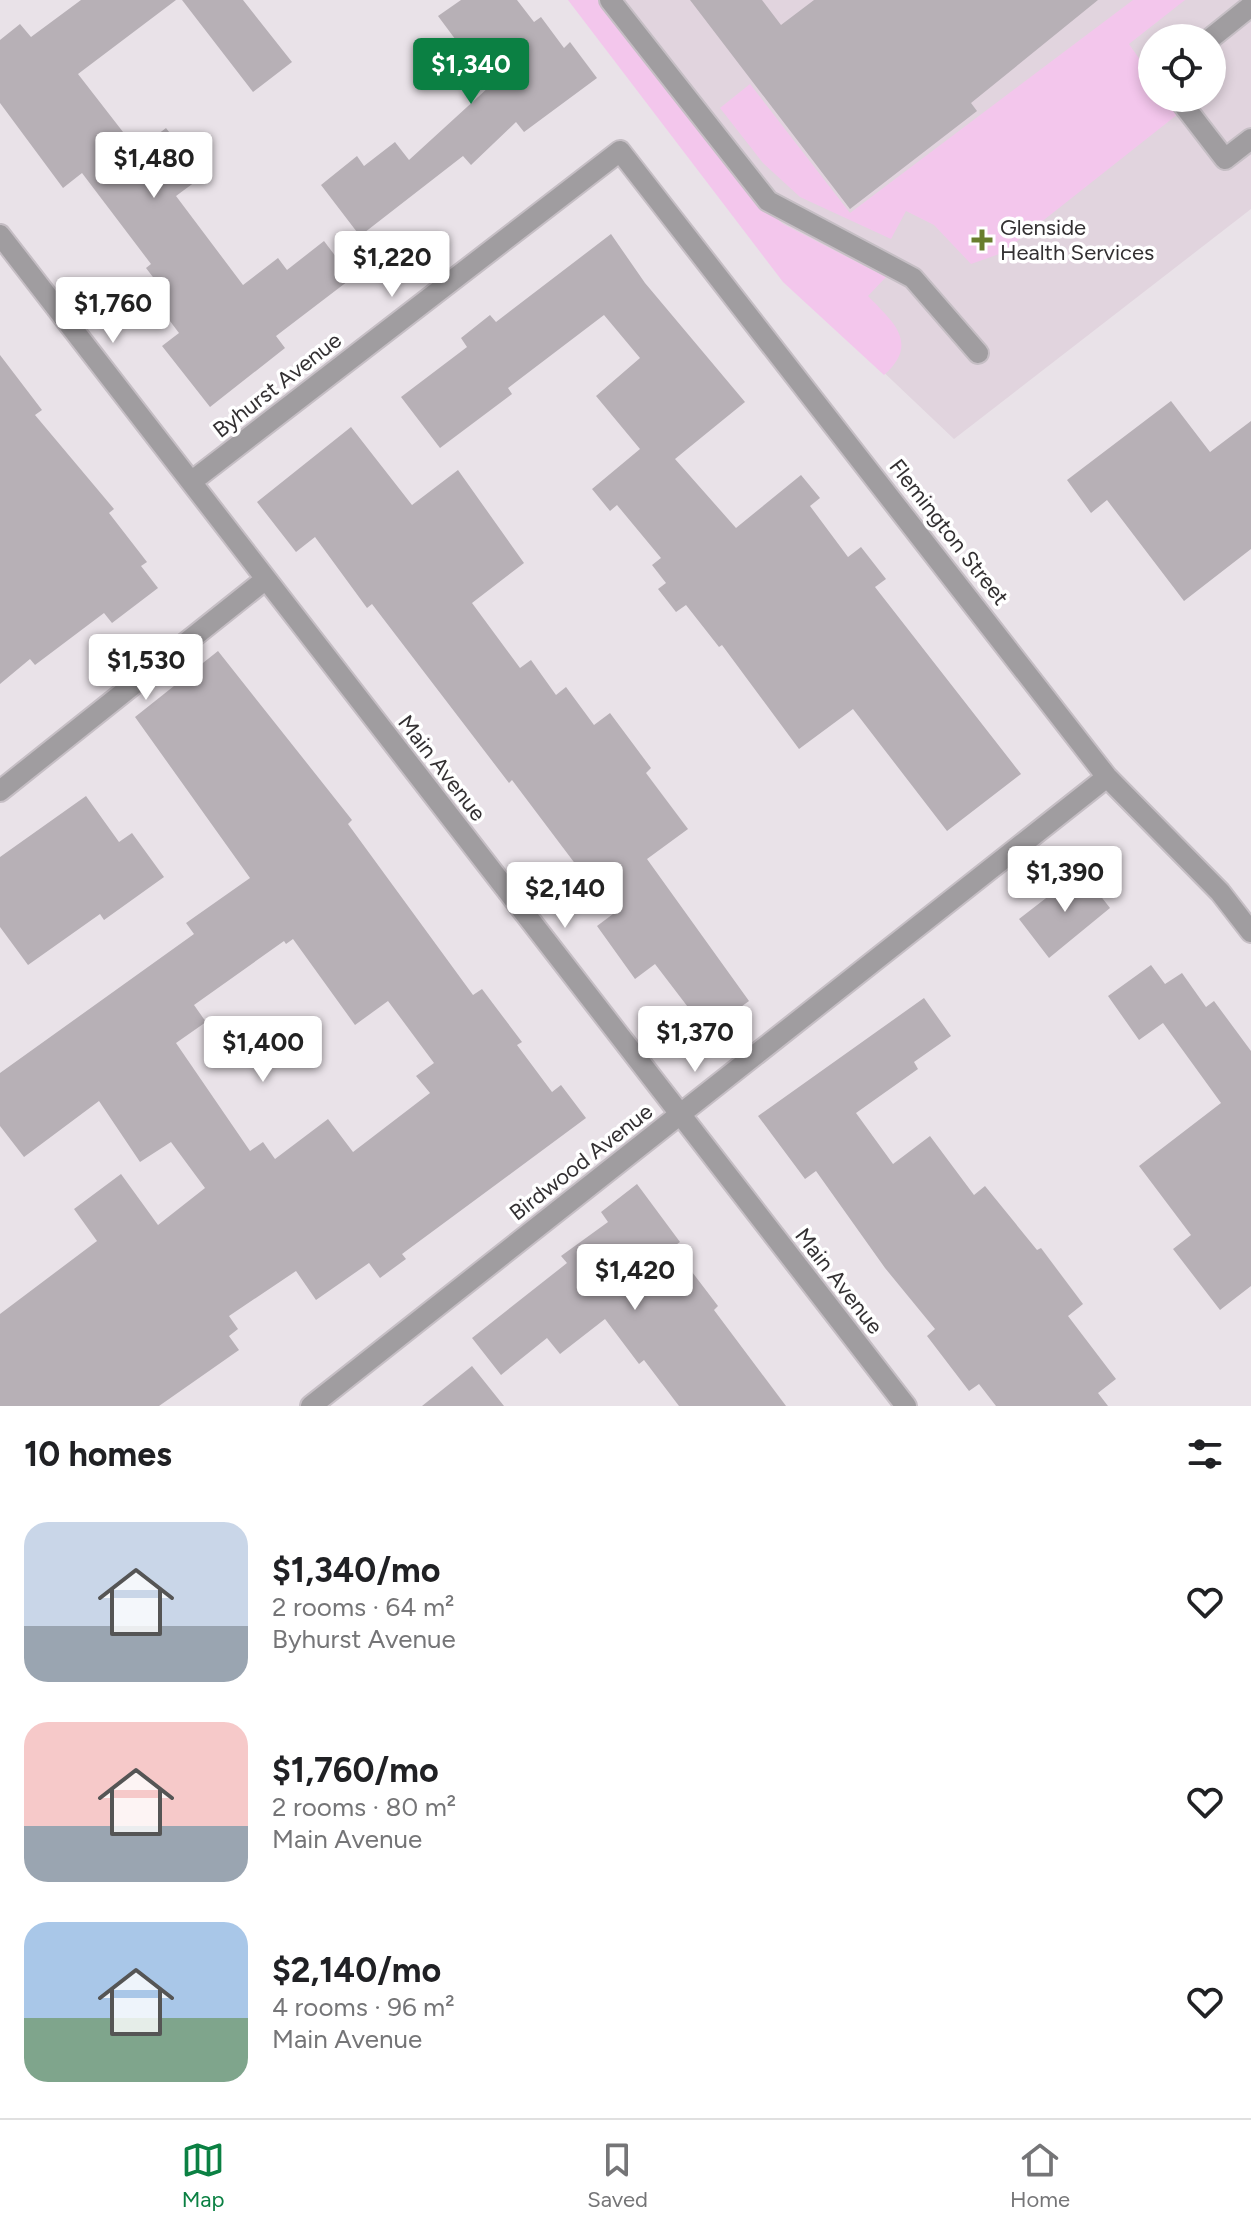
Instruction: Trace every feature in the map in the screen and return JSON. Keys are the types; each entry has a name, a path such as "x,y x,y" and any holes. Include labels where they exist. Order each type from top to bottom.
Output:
{"street":[{"path":"610,0 768,201 913,278 978,353"},
{"path":"1226,26 1251,6"},
{"path":"1189,112 1225,159 1251,139"},
{"name":"Byhurst Avenue","path":"191,482 620,151"},
{"name":"Flemington Street","path":"620,151 1107,777 1220,892 1251,932"},
{"name":"Main Avenue","path":"0,235 906,1406"},
{"path":"0,791 266,579"},
{"name":"Birdwood Avenue","path":"311,1406 1107,777"}],"shaded area":[{"path":"568,0 599,0 748,193 783,224 886,277 868,296 899,333 900,353 884,375 783,282"},
{"name":"Glenside Health Services","path":"572,0 1251,0 1251,209 954,439 776,270"},
{"path":"1133,0 1185,0 1154,24 1138,24 1138,37 1129,44 1138,57 1138,112 1178,114 1002,253 971,264 934,225 906,211 891,239 800,197 763,163 720,108 750,84 850,213"}],"building":[{"path":"81,0 176,0 78,74 137,150 166,128 203,176 176,196 243,285 278,258 287,270 324,241 352,278 276,336 285,348 210,407 162,346 179,333 148,292 159,285 146,268 151,264 82,173 63,188 0,103 0,40 20,24 31,37"},
{"path":"182,0 243,0 292,62 253,92"},
{"path":"461,0 517,0 534,22 541,17 564,48 570,42 597,78 524,132 516,122 471,165 463,156 360,236 321,185 357,156 364,166 395,142 409,160 490,86 438,16"},
{"path":"690,0 762,0 781,25 814,0 1098,0 971,103 977,111 850,209"},
{"path":"611,234 645,283 745,402 675,459 736,528 801,475 820,498 810,506 848,557 861,547 886,579 875,587 1021,774 947,831 853,709 799,749 722,645 719,647 686,605 676,612 658,589 666,583 652,565 661,558 617,505 610,511 592,489 640,449 596,396 640,358 604,315 508,388 512,394 440,448 401,397 467,347 461,338 490,315 496,322"},
{"path":"0,355 42,410 35,415 114,509 109,513 147,562 141,566 158,588 112,623 104,613 35,665 30,659 0,684"},
{"path":"1171,401 1210,452 1251,421 1251,549 1184,601 1107,500 1091,513 1067,480"},
{"path":"351,427 412,505 458,470 524,563 472,603 520,668 531,660 556,695 566,687 594,725 610,713 651,768 646,773 688,829 647,859 749,1001 707,1032 655,964 635,979 597,926 613,914 512,780 509,783 372,604 367,608 315,537 296,552 257,502"},
{"path":"218,651 352,820 348,824 473,995 482,989 522,1042 517,1045 552,1092 561,1085 586,1118 402,1254 406,1259 380,1278 369,1263 316,1300 296,1271 229,1316 238,1329 229,1336 239,1350 159,1406 0,1406 0,1314 97,1241 74,1209 121,1174 158,1225 205,1188 171,1142 140,1162 99,1101 24,1157 0,1126 0,1073 194,934 186,923 250,878 135,717","holes":["293,939 355,1025 388,1001 434,1063 416,1076 430,1093 353,1152 328,1119 275,1159 263,1142 250,1151 176,1043 206,1022 194,1005 284,941 286,944"]},
{"path":"86,796 119,842 132,833 164,877 104,920 100,914 28,965 0,927 0,857"},
{"path":"1081,871 1110,908 1049,958 1019,919"},
{"path":"1151,965 1165,984 1182,973 1206,1007 1214,1001 1251,1051 1251,1286 1220,1310 1173,1249 1191,1235 1139,1166 1221,1103 1163,1023 1139,1040 1108,996"},
{"path":"924,998 951,1036 914,1062 918,1069 856,1113 893,1164 930,1136 974,1195 985,1186 1037,1250 1041,1248 1083,1304 1068,1316 1116,1379 1098,1393 1108,1406 996,1406 979,1384 969,1391 927,1336 935,1329 885,1268 816,1171 805,1179 758,1116"},
{"path":"637,1184 680,1242 673,1247 718,1306 714,1310 786,1406 679,1406 644,1360 639,1364 605,1319 560,1354 547,1338 501,1375 472,1338 567,1263 561,1256 608,1222 601,1212"},
{"path":"472,1366 504,1406 422,1406"}],"place":[{"name":"Glenside Health Services","path":"982,240"}]}
